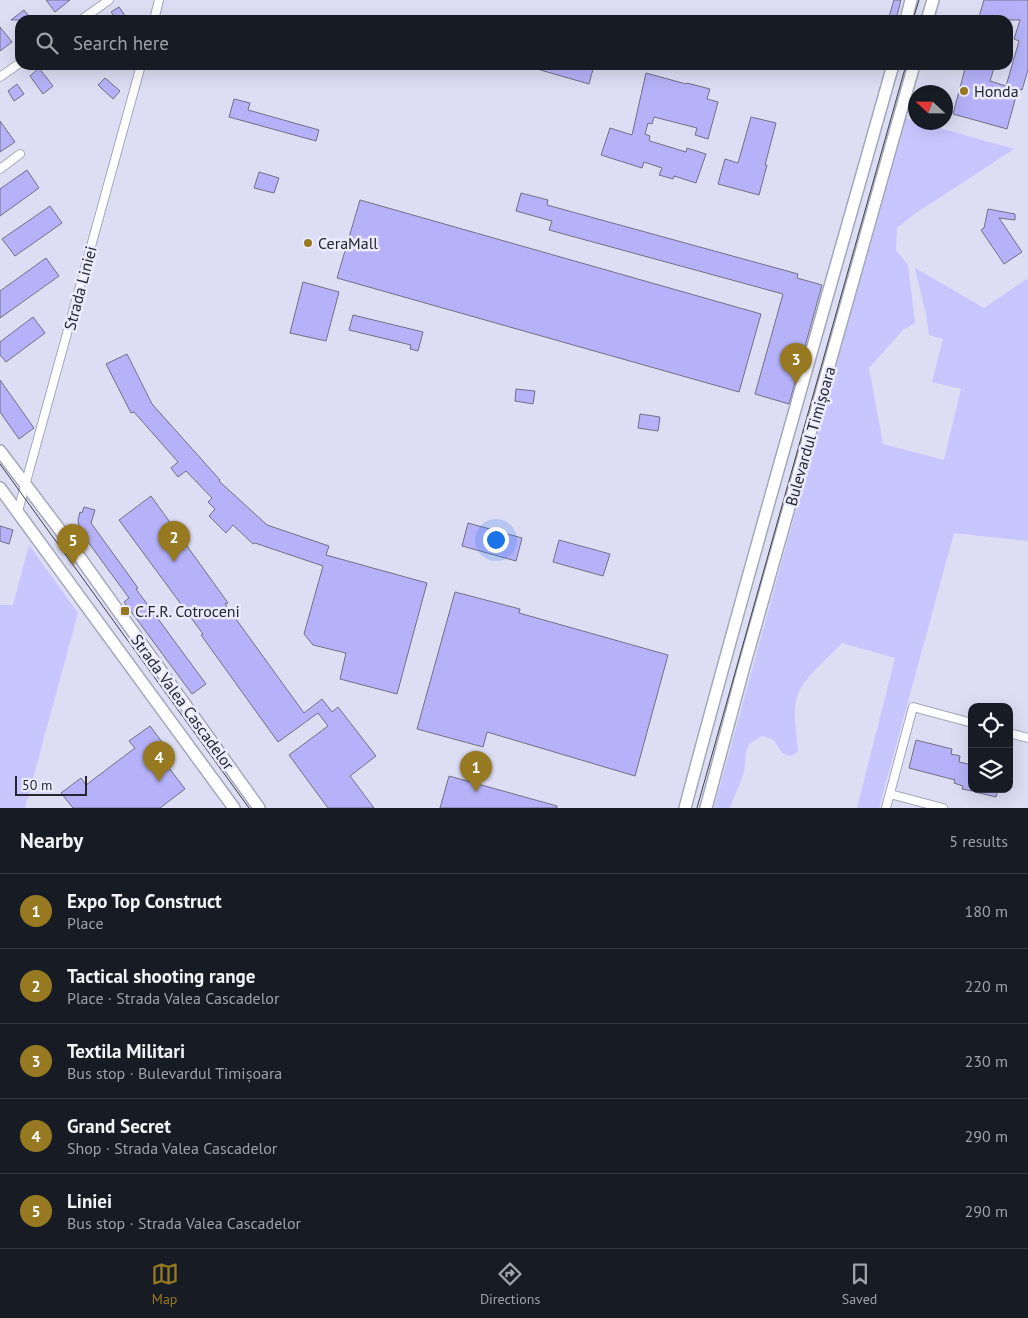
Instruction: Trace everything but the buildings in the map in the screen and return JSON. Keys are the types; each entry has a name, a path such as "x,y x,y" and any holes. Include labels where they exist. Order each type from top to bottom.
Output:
{"main road":[{"path":"907,15 911,0"},
{"path":"928,15 933,0"},
{"name":"Bulevardul Timișoara","path":"685,808 761,527 822,320 892,70"},
{"name":"Bulevardul Timișoara","path":"706,808 743,670 913,70"},
{"path":"822,320 841,325"},
{"name":"Strada Valea Cascadelor","path":"0,451 66,538 258,808"},
{"name":"Strada Valea Cascadelor","path":"0,488 234,808"},
{"path":"176,728 192,716"}],"street":[{"path":"88,15 109,0"},
{"path":"155,15 159,0"},
{"path":"0,77 15,66"},
{"name":"Strada Liniei","path":"18,512 140,70"},
{"path":"0,169 20,154"},
{"path":"886,808 912,707 968,722"},
{"path":"1013,734 1028,738"},
{"path":"890,794 943,808"}],"shaded area":[{"path":"904,118 908,119 908,130 947,130 1014,149 913,215 897,228 896,250 908,265 915,323 903,330 869,368 883,444 944,460 961,389 932,382 943,339 929,335 915,268 984,308 1028,278 1028,541 954,533 879,808 857,808 895,658 842,643 804,683 797,697 795,717 798,752 790,756 782,753 774,740 762,736 750,743 746,751 743,776 730,808 714,808"},
{"path":"29,545 78,613 25,808 0,808 0,605 13,605"}],"tram line":[{"path":"914,15 919,0"},
{"path":"697,808 905,70"},
{"path":"0,464 249,808"}],"place":[{"name":"Honda","path":"964,91"},
{"name":"CeraMall","path":"308,243"},
{"name":"Textila Militari","path":"796,384"},
{"name":"Tactical shooting range","path":"174,562"},
{"name":"Liniei","path":"73,565"},
{"name":"C.F.R. Cotroceni","path":"125,611"},
{"name":"Grand Secret","path":"159,782"},
{"name":"Expo Top Construct","path":"476,792"}]}
